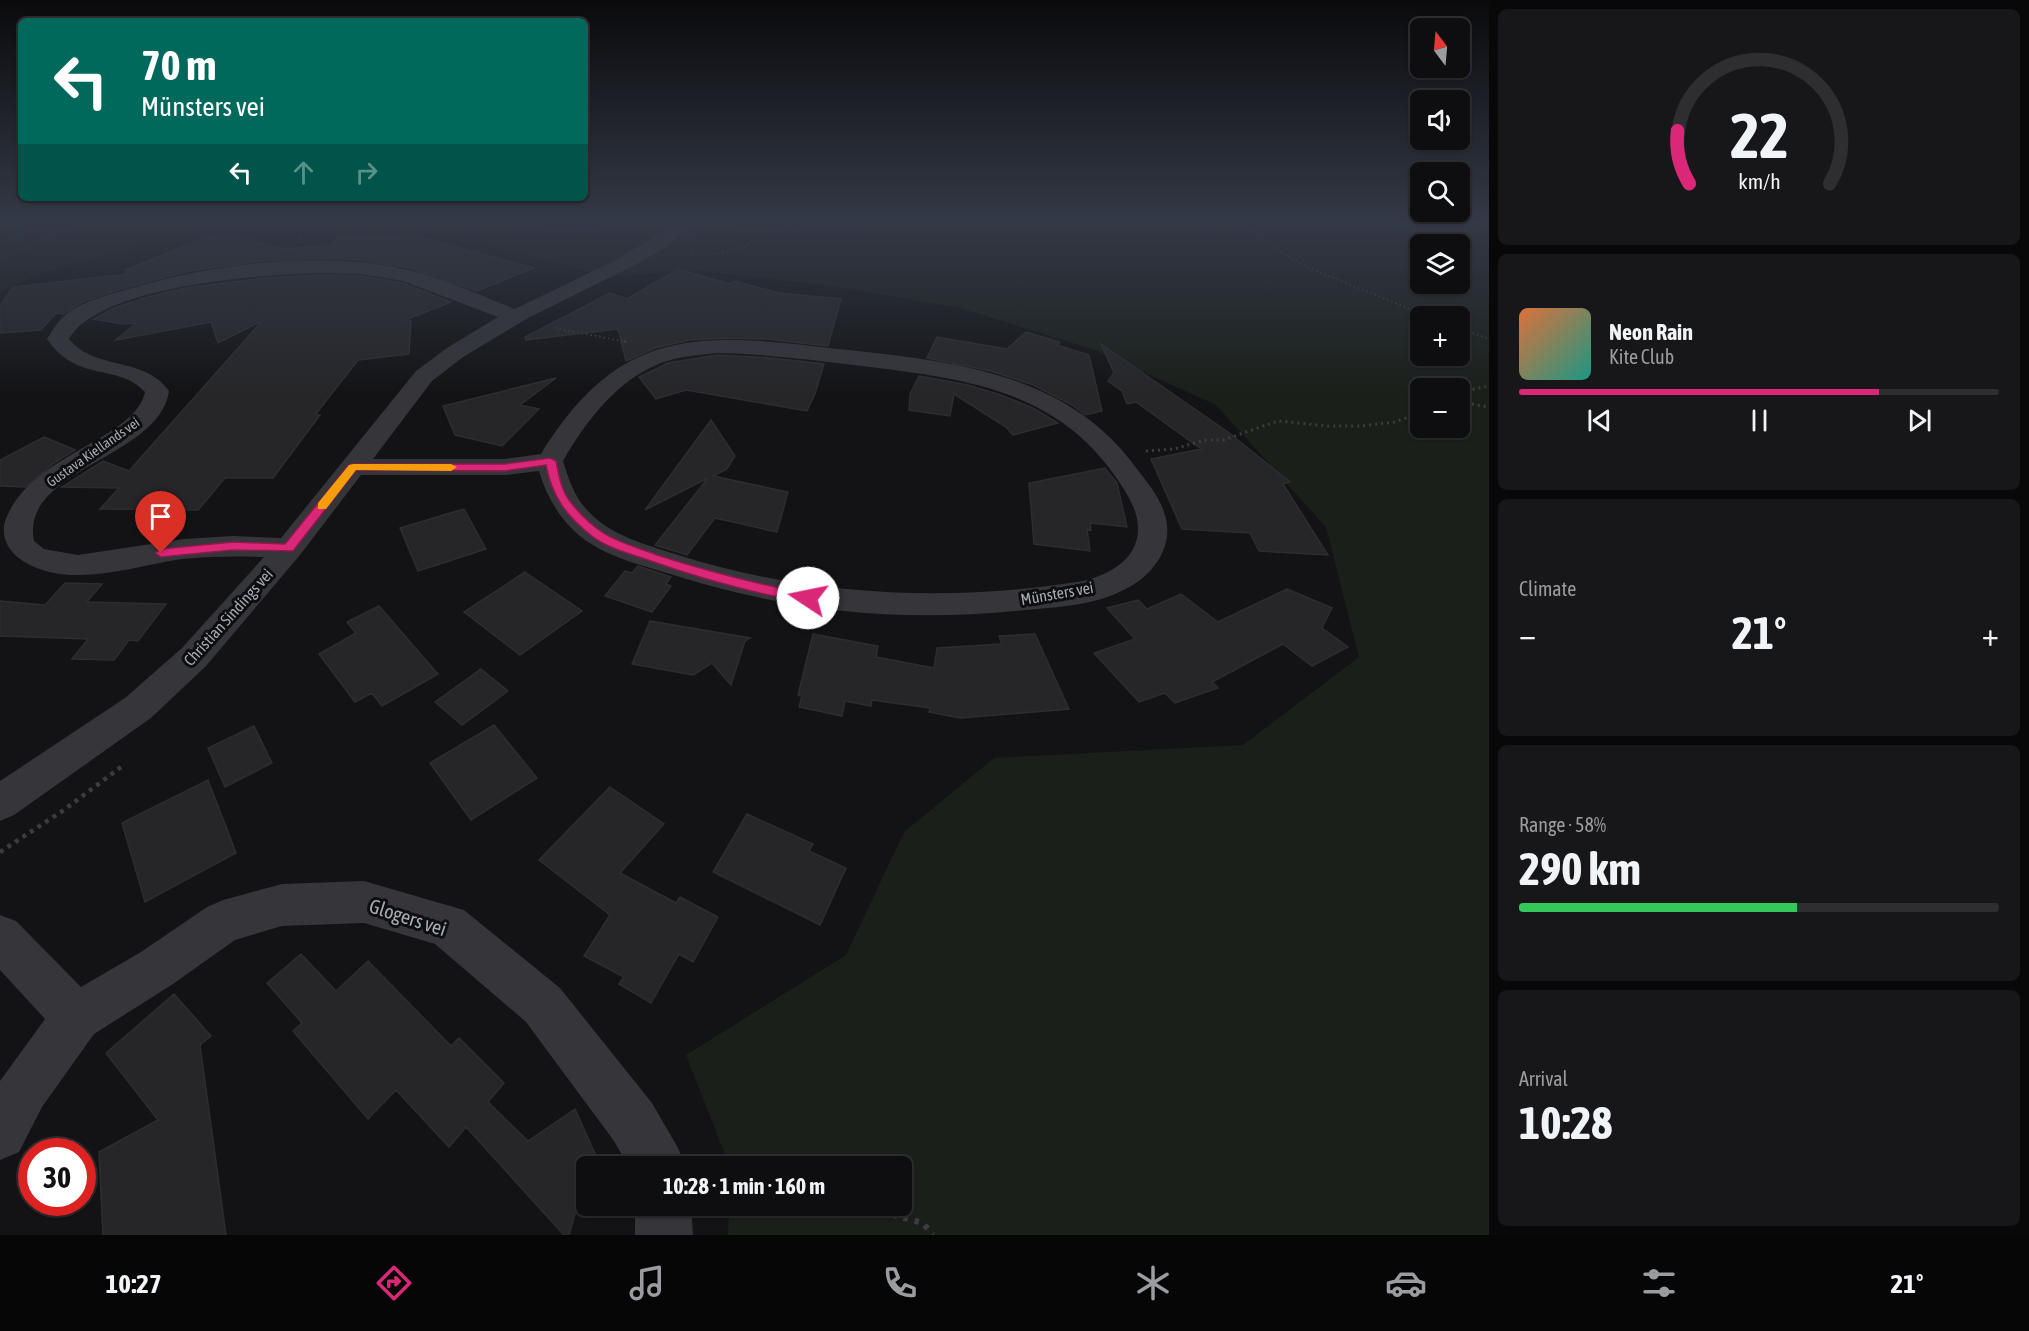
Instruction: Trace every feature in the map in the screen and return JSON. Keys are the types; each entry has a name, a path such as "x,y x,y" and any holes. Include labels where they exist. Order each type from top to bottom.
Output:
{"street":[{"name":"Gustava Kiellands vei","path":"190,280 139,292 81,313 64,328 58,339 64,350 88,363 132,374 152,382 157,391 155,403 149,412 127,431 72,465 40,489 25,506 18,526 20,545 35,558 78,565 183,549 233,546 289,548"},
{"name":"Gustava Kiellands vei","path":"417,280 442,287 514,316"},
{"name":"Christian Sindings vei","path":"0,803 138,708 194,657 289,548 424,376 474,338 590,280"},
{"name":"Münsters vei","path":"740,346 947,369 1003,384 1049,404 1084,427 1112,455 1146,501 1155,533 1150,548 1140,564 1127,575 1112,583 1071,594 1004,602 931,605 868,604 797,597 706,576 630,549 599,536 575,515 556,486 550,461 584,411 632,368 664,355 695,348 740,346"},
{"path":"353,467 505,467 550,461"},
{"name":"Glogers vei","path":"0,1133 24,1089 77,1017 158,968 223,922 282,905 364,902 448,926 543,1005 633,1122 653,1156"},
{"path":"0,937 77,1017"},
{"path":"663,1216 664,1235"}],"path":[{"path":"1338,280 1410,309"},
{"path":"550,326 644,345 664,355"},
{"path":"1470,332 1489,339"},
{"path":"1470,390 1489,386"},
{"path":"1470,403 1489,407"},
{"path":"1112,455 1174,449 1205,440 1223,440 1278,421 1328,426 1360,426 1395,422 1410,417"},
{"path":"896,1216 922,1223 933,1235"}],"shaded area":[{"path":"0,280 27,280 0,292"},
{"path":"776,280 1410,280 1410,294 1470,294 1470,280 1489,280 1489,1235 728,1235 729,1216 912,1216 912,1156 726,1156 686,1055 846,955 904,832 994,758 1243,745 1359,657 1326,527 1216,405 1095,350 960,308 823,285"}],"building":[{"path":"79,280 156,280 82,302 63,314 56,313 41,330 0,333 0,306 13,287"},
{"path":"250,280 382,280 402,283 451,302 405,320 411,321 409,354 358,360 315,415 320,415 273,478 225,478 198,510 100,509 119,488 62,487 103,461 129,471 262,321 218,343 211,322 116,340 136,323 123,324 94,319 114,308 186,288"},
{"path":"444,280 505,280 477,291"},
{"path":"660,280 715,280 730,284 735,281 779,293 841,299 828,346 767,339 689,340 655,348 626,361 618,329 526,340 525,337 610,293 627,299"},
{"path":"1026,332 1060,342 1057,345 1089,355 1102,411 1085,415 1072,405 1033,385 991,371 927,358 937,337 1007,349"},
{"path":"1101,344 1228,432 1290,482 1283,484 1328,555 1259,551 1250,533 1182,529 1151,459 1201,449 1136,402 1127,404 1122,391 1108,381 1114,373"},
{"path":"717,355 824,364 807,411 686,390 656,399 639,377 668,363"},
{"path":"919,376 968,385 1001,395 1033,408 1058,423 1013,435 1006,427 954,394 950,416 909,410 910,394"},
{"path":"556,378 520,405 539,409 502,446 455,435 443,406"},
{"path":"711,420 735,456 727,469 713,476 788,492 777,532 715,518 687,555 655,545 708,478 645,510"},
{"path":"44,437 75,450 54,463 26,487 0,486 0,460"},
{"path":"1105,468 1117,483 1127,527 1090,523 1091,530 1087,529 1090,551 1034,544 1029,483"},
{"path":"464,509 486,549 418,571 400,528"},
{"path":"638,566 671,577 666,584 671,586 652,612 605,596 625,571 632,573"},
{"path":"525,572 582,611 520,655 464,612"},
{"path":"65,583 102,584 87,602 166,604 138,641 129,640 114,660 72,659 88,639 0,636 0,601 45,605"},
{"path":"1287,589 1332,608 1322,628 1348,647 1312,666 1283,644 1212,682 1218,688 1175,703 1165,693 1139,702 1094,653 1135,639 1107,608 1138,600 1147,609 1181,594 1218,622"},
{"path":"379,606 438,674 382,706 372,693 355,702 319,654 356,633 347,622"},
{"path":"650,621 750,638 745,641 731,685 712,663 693,675 632,664"},
{"path":"813,634 878,646 876,657 934,668 937,648 1002,644 999,636 1035,634 1069,709 960,718 929,712 930,708 872,700 871,706 845,701 842,716 799,707 802,696 798,695"},
{"path":"481,669 508,691 462,725 435,702"},
{"path":"494,725 537,778 471,820 430,763"},
{"path":"254,726 272,763 225,787 208,748"},
{"path":"208,780 236,853 145,902 122,823"},
{"path":"610,787 664,824 620,873 676,903 680,897 718,917 693,962 679,954 651,1003 619,984 624,977 584,956 610,915 539,860"},
{"path":"747,814 813,844 809,851 846,868 820,925 713,872"},
{"path":"301,954 336,991 368,961 451,1046 459,1038 504,1083 488,1102 528,1141 575,1109 596,1156 576,1156 576,1210 569,1235 564,1235 466,1127 449,1147 396,1090 368,1119 293,1031 302,1023 267,983"},
{"path":"174,994 211,1036 200,1045 226,1235 103,1235 99,1152 158,1120 106,1053"}],"slow traffic":[{"path":"322,506 353,467 451,467"}],"route":[{"path":"161,553 183,549 233,546 289,548 353,467 505,467 550,461 556,486 563,500 575,515 599,536 706,576 753,588 808,598"}]}
